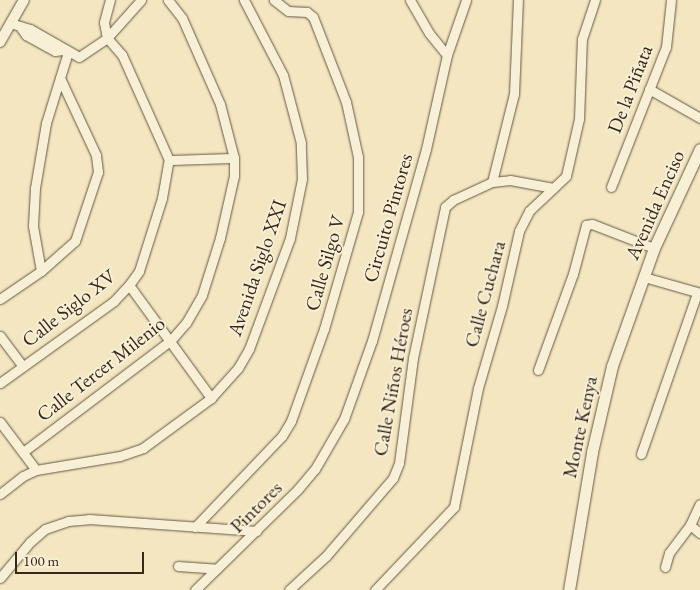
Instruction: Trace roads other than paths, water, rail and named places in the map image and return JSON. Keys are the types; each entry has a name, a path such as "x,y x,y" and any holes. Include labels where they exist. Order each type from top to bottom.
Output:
{"main road":[{"name":"Avenida Enciso","path":"644,277 654,248 700,149"},
{"name":"Monte Kenya","path":"569,590 592,452 612,366 644,277"}],"street":[{"path":"0,42 24,0"},
{"path":"110,0 104,22 107,38 122,55 169,160 234,158"},
{"path":"10,22 21,28 30,29 79,57 85,56 107,38 141,0"},
{"name":"Calle Tercer Milenio","path":"23,452 171,340 186,323 202,295 220,238 234,176 234,158 220,104 182,18 168,0"},
{"name":"Avenida Siglo XXI","path":"0,494 22,476 36,470 120,456 143,448 211,398 238,368 249,349 290,238 302,179 301,143 286,83 244,0"},
{"name":"Calle Silgo V","path":"195,527 282,436 291,421 324,329 358,212 358,157 346,102 313,17 307,12 288,11 274,0"},
{"path":"410,0 429,33 447,55"},
{"name":"Circuito Pintores","path":"333,441 372,340 426,149 447,55 466,0"},
{"path":"518,0 514,94 492,182 510,180 553,188"},
{"name":"Calle Cuchara","path":"378,588 454,507 478,388 502,306 519,231 529,211 566,176 579,119 582,39 595,0"},
{"name":"De la Piñata","path":"611,187 666,47 671,0"},
{"path":"41,271 33,226 35,188 41,142 66,51"},
{"path":"0,299 41,271 75,241 98,172 96,156 60,78"},
{"path":"649,90 700,118"},
{"name":"Calle Siglo XV","path":"0,383 114,301 129,285 139,270 162,198 169,160"},
{"name":"Calle Niños Héroes","path":"289,590 326,556 393,478 399,463 413,358 445,207 449,202 492,182"},
{"path":"538,370 573,274 586,226 592,224 654,248"},
{"path":"641,454 698,293 644,277"},
{"path":"129,285 171,340 211,398"},
{"path":"0,336 23,366"},
{"path":"0,422 36,470"},
{"name":"Pintores","path":"195,590 257,531 309,476 333,441"},
{"path":"666,567 668,552 690,525 700,504"},
{"path":"0,578 30,542 55,524 89,519 257,531"},
{"path":"690,525 700,533"},
{"path":"178,566 217,569"}]}
